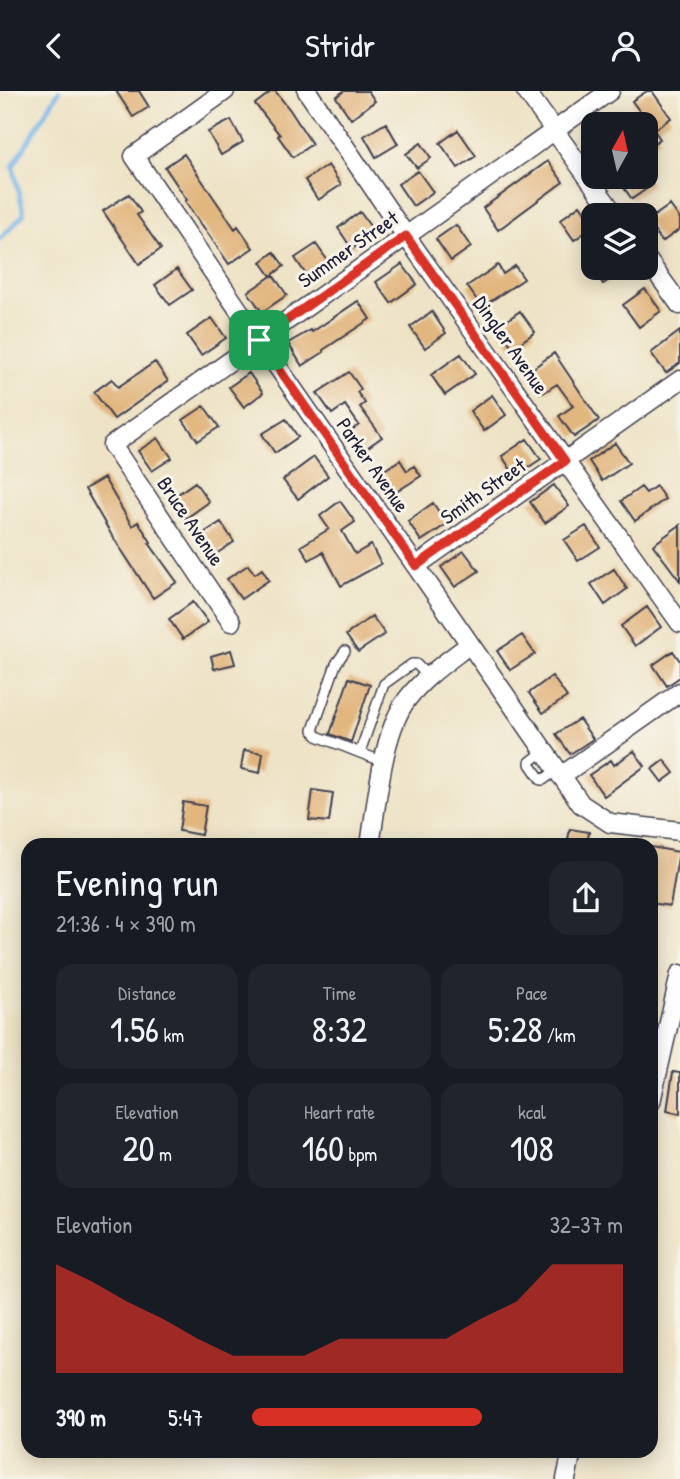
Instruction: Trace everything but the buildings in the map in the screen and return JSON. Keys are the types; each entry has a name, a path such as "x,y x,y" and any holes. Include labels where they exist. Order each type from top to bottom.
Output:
{"street":[{"name":"Parker Avenue","path":"225,91 134,156 581,804 610,823 680,831"},
{"name":"Dingler Avenue","path":"307,91 406,236 680,623"},
{"path":"526,91 606,203"},
{"name":"Summer Street","path":"112,445 610,91"},
{"path":"658,275 680,305"},
{"name":"Smith Street","path":"416,566 680,380"},
{"name":"Bruce Avenue","path":"112,445 231,622"},
{"path":"371,838 391,732 406,700 428,676 470,644"},
{"path":"559,773 680,692"},
{"path":"658,1071 680,974"},
{"path":"566,1479 570,1458"}],"lane":[{"path":"345,651 335,664 313,730 317,736 384,762"},
{"path":"363,754 361,749 384,684 412,664 416,664 428,676"}],"waterway":[{"path":"0,239 24,214 13,166 59,91"}],"route":[{"path":"406,236 565,461 416,566 259,340 406,236"}]}
